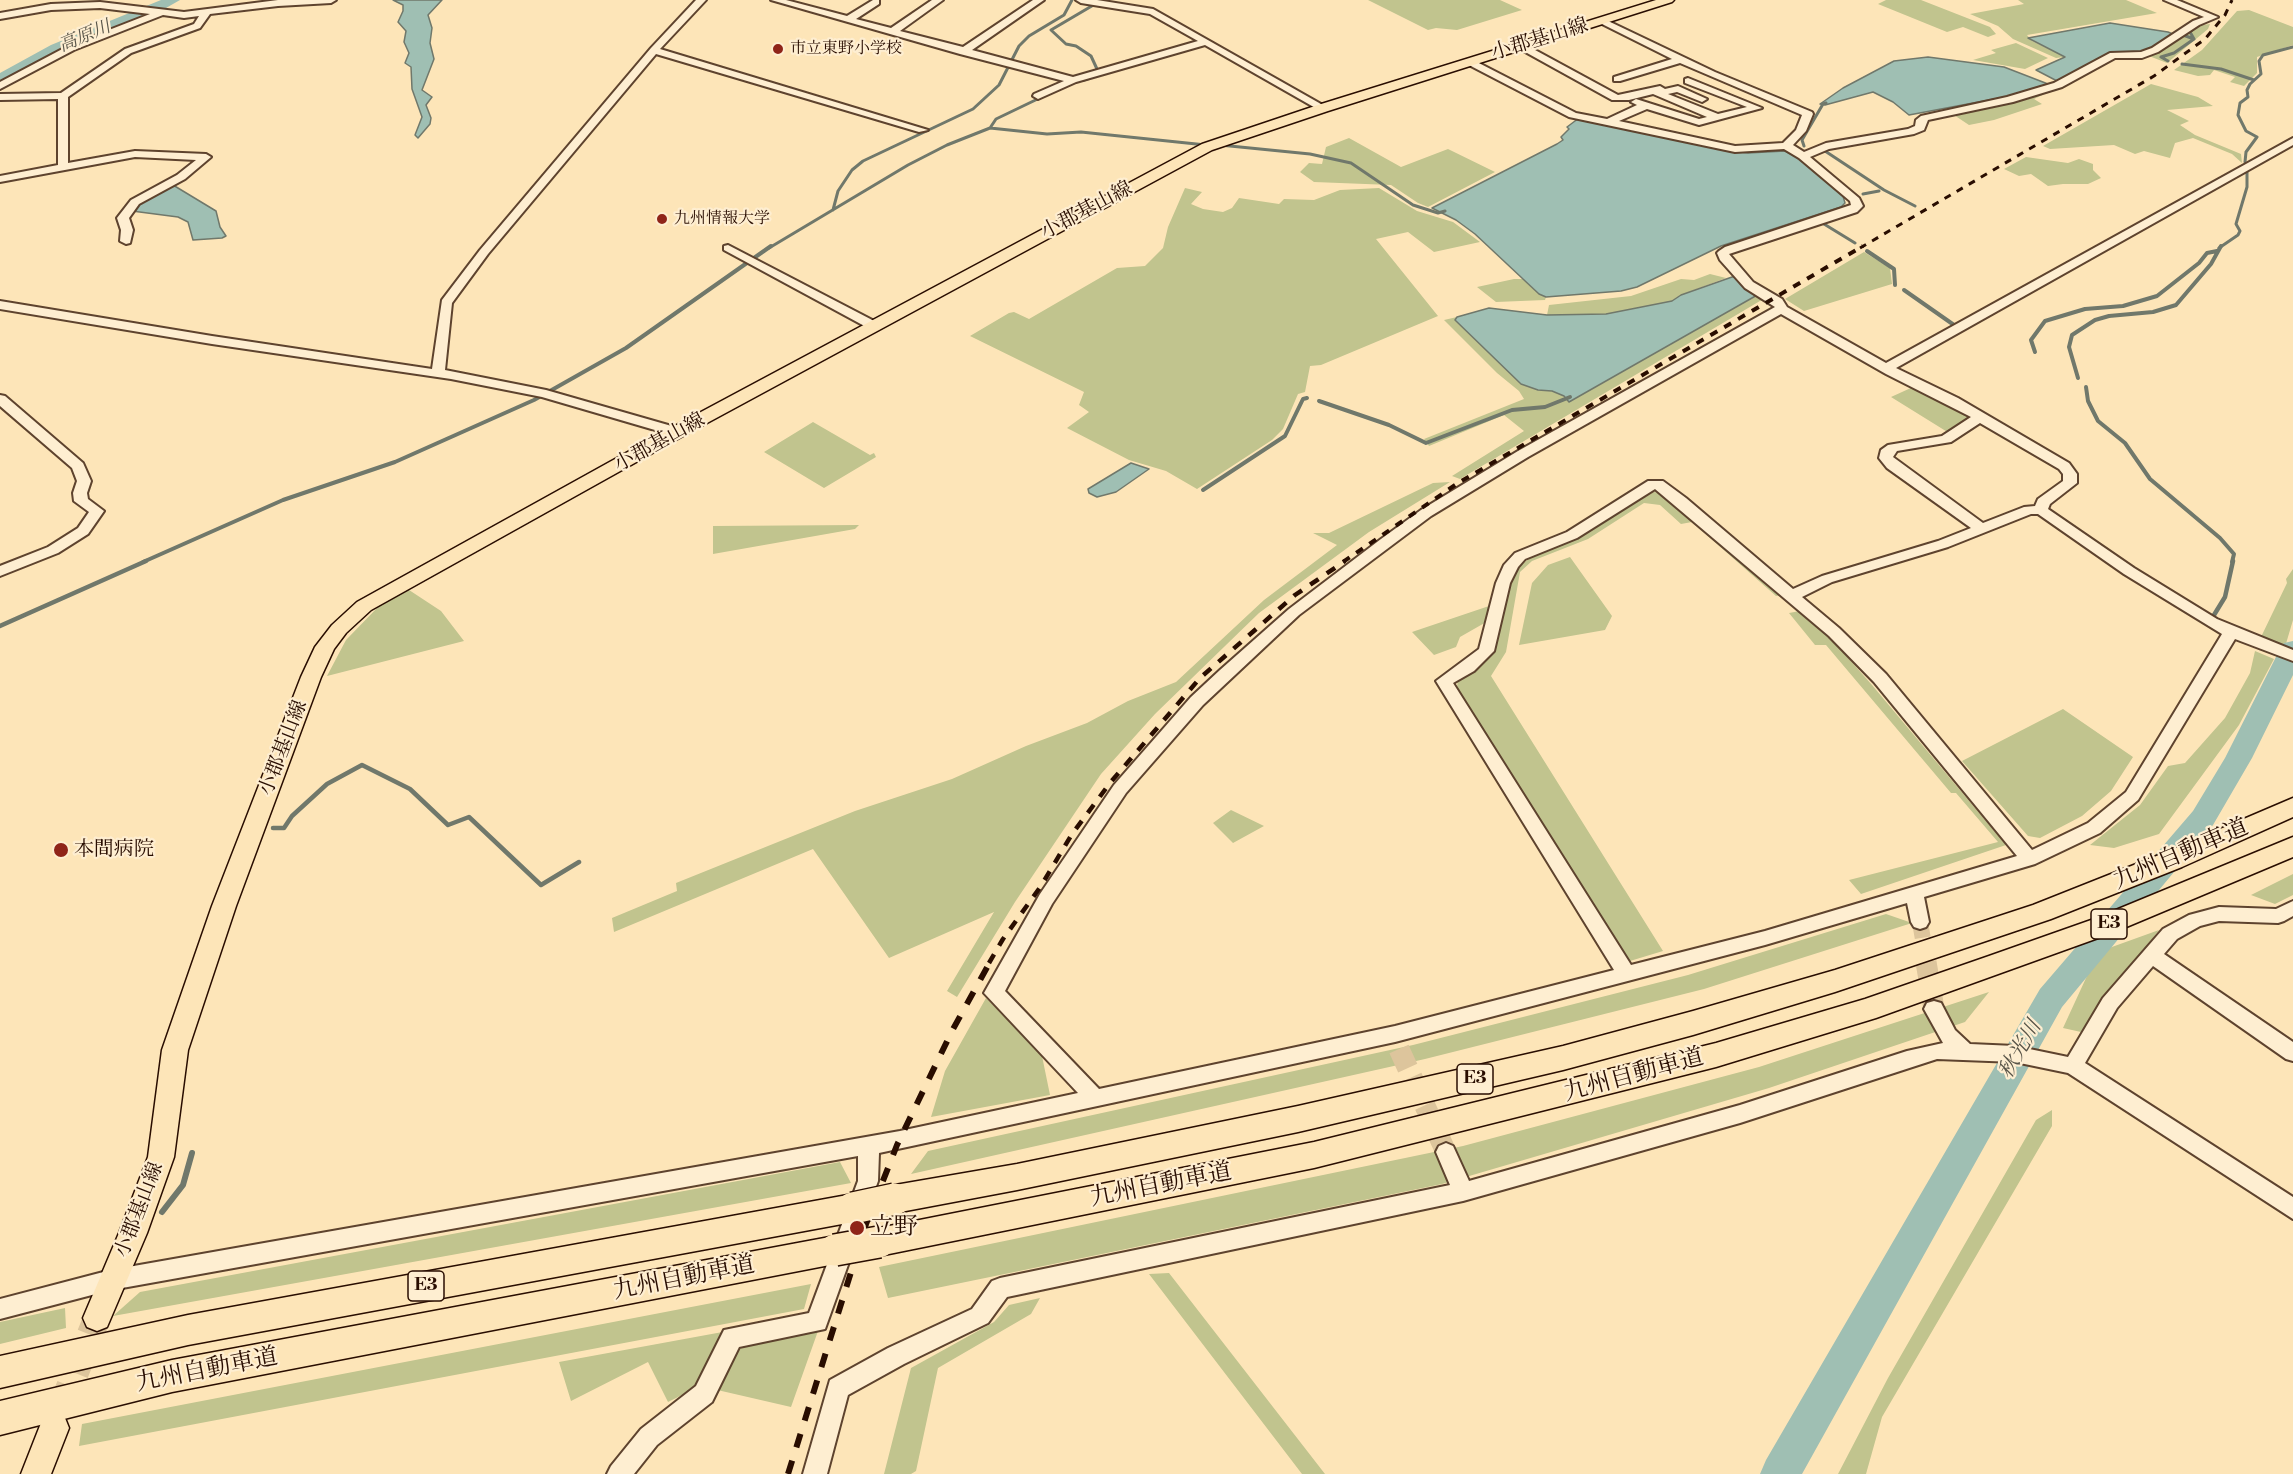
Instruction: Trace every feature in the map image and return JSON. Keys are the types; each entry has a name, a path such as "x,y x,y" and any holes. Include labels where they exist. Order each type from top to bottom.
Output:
{"highway":[{"name":"九州自動車道","path":"0,1371 188,1330 1017,1177 1298,1119 1563,1058 1835,981 2042,912 2174,860 2293,807"},
{"name":"九州自動車道","path":"0,1418 172,1376 879,1242 1303,1158 1442,1125 1716,1055 1866,1010 2103,926 2293,846"}],"main road":[{"name":"小郡基山線","path":"97,1317 133,1233 161,1157 175,1050 228,896 310,677 325,647 339,629 375,599 512,522 1214,145 1323,108 1668,0"},
{"path":"36,1474 54,1428"}],"street":[{"path":"225,10 243,0"},
{"path":"0,16 70,6 100,5 184,15 332,0"},
{"path":"677,432 544,394 438,372 446,303 484,252 654,50 701,0"},
{"path":"776,0 1073,80"},
{"path":"848,20 880,2 865,0"},
{"path":"891,32 938,0"},
{"path":"963,52 1040,0"},
{"path":"1082,0 1153,12 1323,108"},
{"path":"1803,156 1826,146 1910,132 1920,128 1921,120 1930,116 2009,100 2058,85 2113,56 2142,55 2155,51 2196,23 2213,16 2169,0"},
{"path":"0,86 71,48 161,12"},
{"path":"0,97 63,96 128,51 197,26 206,13"},
{"path":"1603,22 1712,74 1808,114 1801,130 1786,147"},
{"path":"1038,96 1073,80 1205,42"},
{"path":"1521,46 1616,98 1678,89 1738,112"},
{"path":"654,50 923,130"},
{"path":"1675,75 1757,108 1699,122 1634,101 1660,91 1675,75 1682,59"},
{"path":"1470,62 1573,114 1735,149 1786,147 1803,156 1855,200 1857,206 1853,210 1729,249 1723,253 1729,264 1749,285 1778,302 1782,309 2064,466 2070,474 2070,483 2043,502 2040,510"},
{"path":"1617,79 1631,75 1712,74"},
{"path":"1631,75 1718,118"},
{"path":"63,96 63,168"},
{"path":"1607,123 1646,105"},
{"path":"1887,368 2293,141"},
{"path":"0,178 135,154 206,157 195,168 135,202 123,218 127,230 126,241"},
{"path":"728,248 874,326"},
{"path":"0,305 212,340 462,376"},
{"path":"1095,1098 994,993 1046,899 1120,789 1197,701 1294,612 1386,542 1426,513 1523,454 1769,314 1782,309"},
{"path":"0,399 78,466 84,481 80,493 81,501 97,511 83,531 53,550 0,571"},
{"path":"1979,417 1946,439 1893,448 1886,453 1886,458 1892,465 1981,528"},
{"path":"1627,975 1444,681 1486,651 1503,583 1511,565 1520,556 1572,535 1653,484 1658,484 1681,501 1834,632 1880,678 2029,859"},
{"path":"1793,596 1827,579 1914,554 2028,510 2040,510 2129,571 2212,623 2293,656"},
{"path":"0,1309 111,1280 869,1146 1095,1098 1397,1041 1914,895 2029,859 2094,828 2132,796 2231,632"},
{"path":"1914,895 1920,922"},
{"path":"2067,1064 2110,1003 2170,934 2195,920 2219,914 2278,916 2293,908"},
{"path":"2152,956 2293,1053"},
{"path":"1934,1009 1948,1036 1963,1050"},
{"path":"816,1474 838,1388 896,1356 980,1316 1000,1288 1463,1192 1740,1114 1937,1051 1963,1050 2015,1054 2067,1064 2293,1209"},
{"path":"619,1474 649,1437 704,1394 732,1338 817,1322 868,1181 869,1146"},
{"path":"1446,1152 1463,1192"}],"green space":[{"path":"1368,0 1500,0 1522,10 1457,30 1436,28 1428,30"},
{"path":"1886,0 1921,0 1990,27 1996,34 1988,37 1963,27 1947,32 1878,4"},
{"path":"2018,0 2126,0 2157,13 2027,35 2032,41 2065,57 2056,58 2013,39 1998,26 1970,14 2024,4"},
{"path":"2249,10 2293,27 2293,45 2257,57 2257,73 2244,86 2230,82 2235,77 2214,70 2210,75 2198,76 2174,70 2202,50 2237,11"},
{"path":"2210,24 2208,29 2167,63 2149,56 2187,32"},
{"path":"2016,43 2048,58 2025,69 1973,60 1996,53 1991,50"},
{"path":"2151,84 2198,97 2213,106 2167,110 2189,121 2180,125 2195,135 2241,154 2242,163 2232,154 2193,138 2175,143 2170,158 2144,151 2135,154 2114,145 2050,149 2043,146"},
{"path":"2055,89 2034,99 2042,104 1994,120 1969,125 1954,115 1943,115 2012,102"},
{"path":"1349,138 1401,167 1448,149 1495,172 1428,207 1391,185 1314,182 1300,172 1309,163 1322,164 1326,147"},
{"path":"2026,157 2068,163 2079,159 2093,164 2093,170 2101,178 2088,184 2048,186 2031,174 2019,176 2004,169"},
{"path":"1185,188 1202,192 1191,204 1203,209 1223,212 1232,208 1239,198 1279,204 1284,199 1314,200 1340,190 1379,188 1417,211 1453,222 1480,242 1434,252 1408,232 1376,239 1438,316 1321,365 1310,366 1305,392 1298,394 1283,429 1272,440 1197,489 1166,471 1129,460 1067,428 1089,412 1079,405 1084,392 970,336 1009,313 1014,312 1029,319 1117,268 1145,266 1163,248 1168,227"},
{"path":"1864,252 1890,268 1892,284 1804,311 1785,299"},
{"path":"1710,274 1726,278 1681,295 1672,301 1606,314 1547,315 1549,305 1631,296 1681,279 1694,280"},
{"path":"1523,279 1539,294 1546,297 1545,300 1496,302 1477,287"},
{"path":"1759,294 1765,298 1460,479 1452,476 1524,431 1504,415 1429,446 1424,439 1524,399 1519,391 1497,373 1444,320 1457,317 1455,320 1538,390 1552,391 1565,396 1569,402"},
{"path":"1913,387 1969,413 1970,417 1949,433 1891,397"},
{"path":"813,422 870,455 874,453 876,457 824,488 764,452"},
{"path":"1450,482 1369,532 1259,613 1155,714 1101,774 1015,902 957,997 947,991 994,912 889,958 813,849 614,932 612,918 677,891 676,883 855,811 952,779 1026,746 1087,723 1128,701 1176,682 1264,600 1337,545 1313,533 1329,533 1433,483"},
{"path":"1654,492 1662,493 1782,595 1776,596 1692,522 1681,524 1660,505 1644,503 1588,539 1532,561 1520,572 1506,652 1491,676 1663,951 1630,961 1622,957 1457,687 1458,678 1493,652 1514,570 1533,556 1576,538"},
{"path":"859,525 855,529 713,554 713,526"},
{"path":"1570,557 1612,616 1605,630 1519,645 1532,583 1548,565"},
{"path":"2293,569 2293,620 2285,647 2261,637 2287,583 2286,579"},
{"path":"406,588 441,611 464,641 327,676 346,640 379,606"},
{"path":"1492,605 1488,621 1460,637 1456,647 1434,655 1412,632"},
{"path":"1800,611 1824,631 1872,685 2006,845 1861,894 1849,880 1998,842 1956,793 1951,793 1826,645 1815,645 1789,613"},
{"path":"2255,651 2274,659 2239,725 2159,834 2114,848 2090,845 2140,805 2168,766 2185,763 2225,718 2250,673"},
{"path":"2063,709 2133,757 2111,791 2082,816 2040,838 2028,836 1962,761"},
{"path":"1231,810 1264,826 1233,843 1213,823"},
{"path":"2293,874 2293,895 2275,904 2251,895"},
{"path":"1886,914 1912,923 1704,989 1425,1059 911,1174 928,1151 1413,1045 1688,975"},
{"path":"2159,930 2081,1032 2063,1028 2098,952"},
{"path":"1989,992 1965,1022 1769,1088 1442,1184 888,1298 879,1267 1463,1146 1759,1067"},
{"path":"986,998 1042,1056 1050,1095 931,1117 945,1071"},
{"path":"2052,1110 2052,1126 1882,1417 1866,1474 1838,1474 1888,1378 2036,1120"},
{"path":"840,1162 851,1183 113,1316 140,1292"},
{"path":"1169,1273 1325,1474 1302,1474 1149,1274"},
{"path":"811,1284 804,1309 79,1446 82,1424"},
{"path":"1040,1298 1031,1314 938,1368 916,1471 911,1474 884,1474 911,1368 994,1322 1009,1305"},
{"path":"65,1308 66,1328 0,1344 0,1322"},
{"path":"728,1331 722,1345 818,1331 791,1407 700,1386 668,1402 648,1362 571,1401 559,1362"}],"shaded area":[{"path":"393,0 442,0 428,15 432,28 430,43 434,59 422,90 432,97 426,105 431,118 430,124 418,138 415,135 422,117 412,89 411,67 405,63 409,53 404,42 406,31 398,22 403,5"},
{"path":"2110,23 2175,35 2142,54 2108,55 2059,82 2036,70 2065,57 2028,38"},
{"path":"1928,57 2004,67 2048,84 2005,97 1909,115 1893,102 1873,92 1825,105 1820,104 1843,88 1894,61"},
{"path":"1579,118 1726,150 1748,153 1785,151 1827,181 1843,196 1845,203 1841,207 1721,246 1637,287 1621,291 1546,297 1539,294 1475,234 1456,220 1432,208 1557,144 1563,140 1561,137 1569,129 1567,127"},
{"path":"173,185 216,211 220,227 226,236 193,240 188,222 178,217 132,211 150,196"},
{"path":"1737,277 1759,294 1569,402 1564,396 1552,391 1538,390 1521,384 1455,320 1457,317 1489,308 1547,315 1606,314 1672,301 1681,295"},
{"path":"1131,463 1149,469 1116,492 1097,497 1089,493 1088,489"}],"waterway":[{"name":"高原川","path":"0,80 57,48 147,13 173,0"},
{"path":"833,210 838,191 852,170 863,161 973,109 999,85 1019,46 1029,36 1064,15 1072,0"},
{"path":"1084,80 1090,78 1097,69 1091,56 1076,46 1066,44 1051,30 1102,0"},
{"path":"2194,39 2190,32 2199,24"},
{"path":"2183,35 2194,39"},
{"path":"2168,61 2161,57 2174,53 2194,39"},
{"path":"2245,162 2246,152 2257,137 2246,131 2238,115 2240,103 2248,97 2247,90 2250,84 2261,74 2259,61 2263,55 2293,47"},
{"path":"2182,64 2221,69 2254,80"},
{"path":"990,128 996,119 1073,82"},
{"path":"1804,146 1802,140 1823,104 1826,103"},
{"path":"833,210 908,165 947,145 990,128"},
{"path":"990,128 1047,134 1081,132 1206,145"},
{"path":"1220,145 1310,154 1351,163 1413,205 1438,213 1445,211"},
{"path":"1825,151 1884,190 1915,206"},
{"path":"2220,247 2238,235 2240,231 2236,224 2247,187 2247,171"},
{"path":"1863,194 1879,191"},
{"path":"769,248 833,210"},
{"path":"1824,224 1855,243"},
{"path":"143,562 283,500 395,462 534,400 626,348 771,246"},
{"path":"2078,378 2069,347 2072,335 2095,320 2109,316 2153,312 2176,305 2211,264 2220,247"},
{"path":"1867,251 1894,269 1895,285"},
{"path":"2035,352 2031,340 2045,321 2085,309 2123,306 2157,296 2199,263 2207,253 2217,251"},
{"path":"1904,290 1954,325"},
{"path":"2086,387 2088,401 2098,421 2125,443 2150,479 2220,538 2234,554 2232,562"},
{"path":"1319,401 1389,425 1426,443 1512,410 1545,407 1570,397"},
{"path":"1203,490 1285,436 1303,399 1307,398"},
{"path":"0,626 146,561"},
{"path":"2214,615 2225,597 2233,561"},
{"name":"秋光川","path":"1780,1474 2051,998 2203,818 2238,758 2293,649"},
{"path":"273,828 284,828 292,816 327,784 362,765 410,789 448,825 469,817 541,885 579,862"},
{"path":"162,1212 183,1185 192,1153"}],"tunnel":[{"path":"1920,922 1927,963"},
{"path":"1926,962 1934,1009"},
{"path":"1399,1049 1446,1152"},
{"path":"60,1411 97,1318"}],"railway":[{"path":"1860,248 2154,76 2205,39 2225,15 2232,0"},
{"path":"1343,562 1458,483 1863,246"},
{"path":"989,963 1003,939 1041,886 1072,834 1110,783 1200,678 1295,595 1345,561"},
{"path":"788,1474 866,1224 897,1145 952,1031 990,962"}],"place":[{"name":"市立東野小学校","path":"778,49"},
{"name":"九州情報大学","path":"662,219"},
{"name":"本間病院","path":"61,850"},
{"name":"立野","path":"857,1228"}]}
